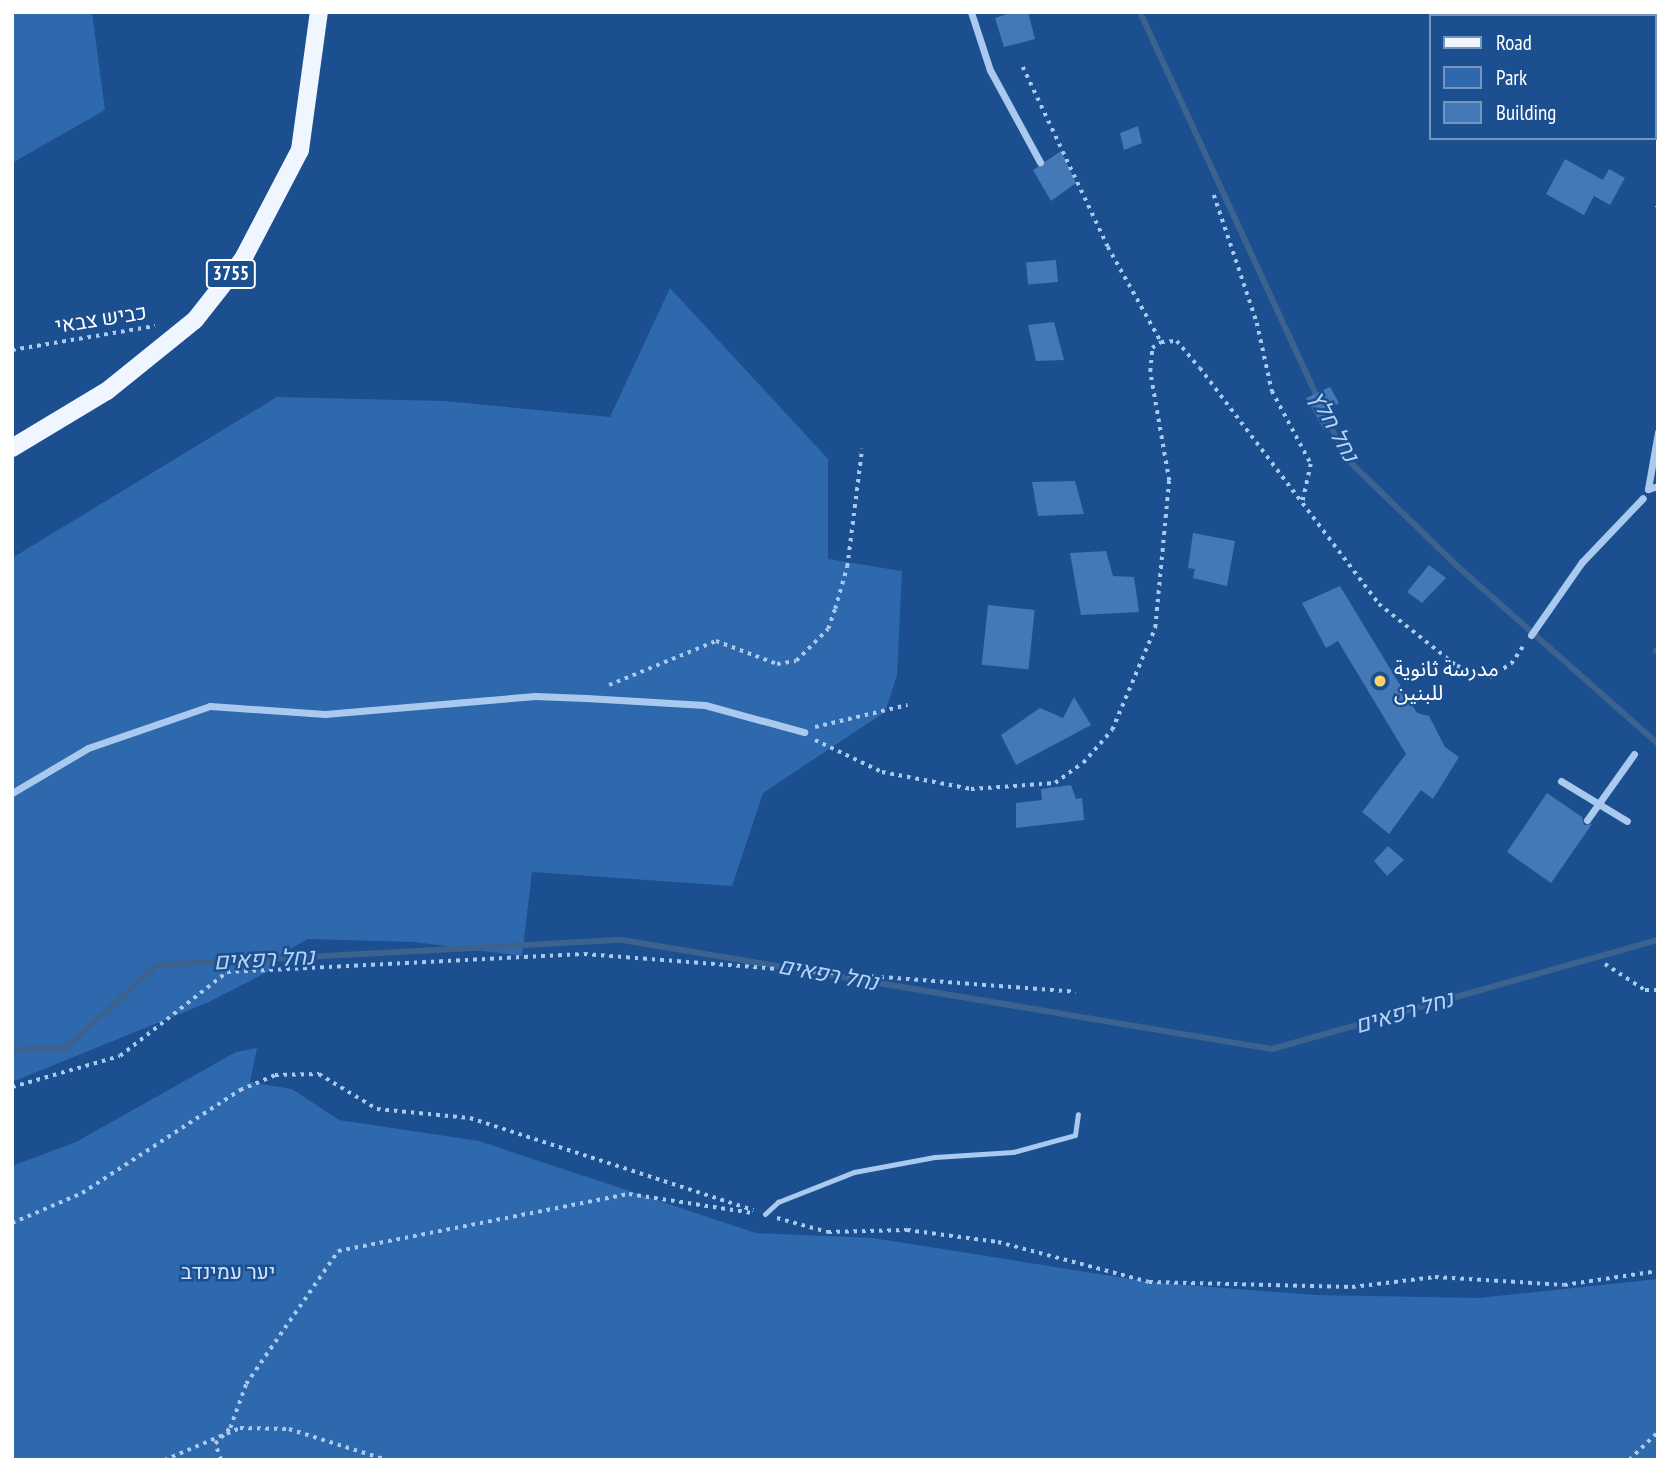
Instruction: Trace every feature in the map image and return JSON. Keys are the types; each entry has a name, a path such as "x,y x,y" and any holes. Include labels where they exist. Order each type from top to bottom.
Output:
{"main road":[{"name":"3755","path":"12,448 107,391 195,320 243,259 300,150 319,12"}],"street":[{"path":"971,12 990,70 1040,162"},
{"path":"1658,432 1648,489 1658,486"},
{"path":"1531,635 1582,562 1643,498"},
{"path":"12,793 89,748 210,706 325,714 586,698 705,705 804,732"},
{"path":"1587,820 1634,754"},
{"path":"1560,781 1627,821"}],"lane":[{"path":"765,1214 778,1202 854,1172 934,1157 998,1154 1075,1135 1078,1114"}],"path":[{"path":"1023,67 1108,247 1161,342"},
{"path":"1214,195 1257,323 1272,391 1311,464 1303,506"},
{"name":"כביש צבאי","path":"12,349 195,320"},
{"path":"804,732 882,772 971,789 1055,783 1083,763 1112,730 1155,628 1169,481 1150,372 1152,348 1161,342 1177,341 1379,604 1457,666 1489,677 1511,664 1531,635"},
{"path":"586,698 632,671 716,641 777,664 796,661 828,629 835,608 847,567 862,449"},
{"path":"804,732 907,705"},
{"path":"12,1087 120,1056 227,972 584,954 1076,992"},
{"path":"1605,964 1644,990 1658,990"},
{"path":"12,1223 82,1193 240,1090 275,1075 319,1074 377,1109 470,1118 828,1232 907,1230 998,1242 1149,1282 1353,1287 1435,1277 1564,1285 1658,1271"},
{"path":"221,1460 215,1444 224,1434 246,1384 338,1251 629,1194 765,1214"},
{"path":"164,1460 240,1428 289,1429 387,1460"},
{"path":"1629,1460 1658,1432"}],"green space":[{"path":"12,12 92,12 105,110 12,163"},
{"path":"670,288 828,459 828,559 902,571 897,675 885,712 763,793 732,886 532,872 522,956 414,942 308,939 274,958 269,971 209,1002 12,1082 12,558 277,397 444,401 610,417"},
{"name":"יער עמינדב","path":"257,1048 250,1082 292,1089 339,1120 479,1141 756,1233 873,1238 1149,1282 1315,1295 1478,1298 1658,1279 1658,1460 12,1460 12,1166 76,1142 236,1052"}],"building":[{"path":"1012,12 1028,12 1035,39 1004,47 995,18"},
{"path":"1138,126 1142,143 1124,150 1120,133"},
{"path":"1061,151 1076,183 1051,201 1033,170"},
{"path":"1565,159 1603,180 1609,169 1625,178 1610,205 1594,196 1584,215 1546,194"},
{"path":"1056,260 1058,282 1028,285 1026,263"},
{"path":"1054,322 1064,360 1036,361 1028,325"},
{"path":"1330,387 1339,403 1330,408 1338,423 1324,430 1306,398"},
{"path":"1075,481 1084,514 1038,516 1032,482"},
{"path":"1193,533 1235,541 1227,586 1193,578 1195,569 1188,568"},
{"path":"1106,551 1113,576 1134,577 1139,612 1081,615 1070,553"},
{"path":"1429,565 1446,578 1422,603 1407,592"},
{"name":"مدرسة ثانوية للبنين","path":"1340,586 1417,713 1429,716 1445,747 1459,757 1433,799 1421,790 1389,834 1362,812 1406,754 1338,641 1326,648 1302,603"},
{"path":"988,605 1035,610 1028,670 982,665"},
{"path":"1074,697 1091,725 1016,765 1001,735 1040,708 1063,718"},
{"path":"1071,785 1076,799 1082,798 1084,820 1016,828 1016,803 1042,800 1041,789"},
{"path":"1547,793 1582,817 1584,825 1592,824 1551,883 1507,852"},
{"path":"1388,846 1404,860 1387,876 1374,861"}],"waterway":[{"name":"נחל חלץ","path":"1140,12 1319,401"},
{"name":"נחל חלץ","path":"1328,421 1347,459 1456,565 1658,744"},
{"name":"נחל רפאים","path":"12,1050 66,1048 157,965 622,940 1272,1049 1658,940"}],"place":[{"name":"مدرسة ثانوية للبنين","path":"1380,681"}]}
